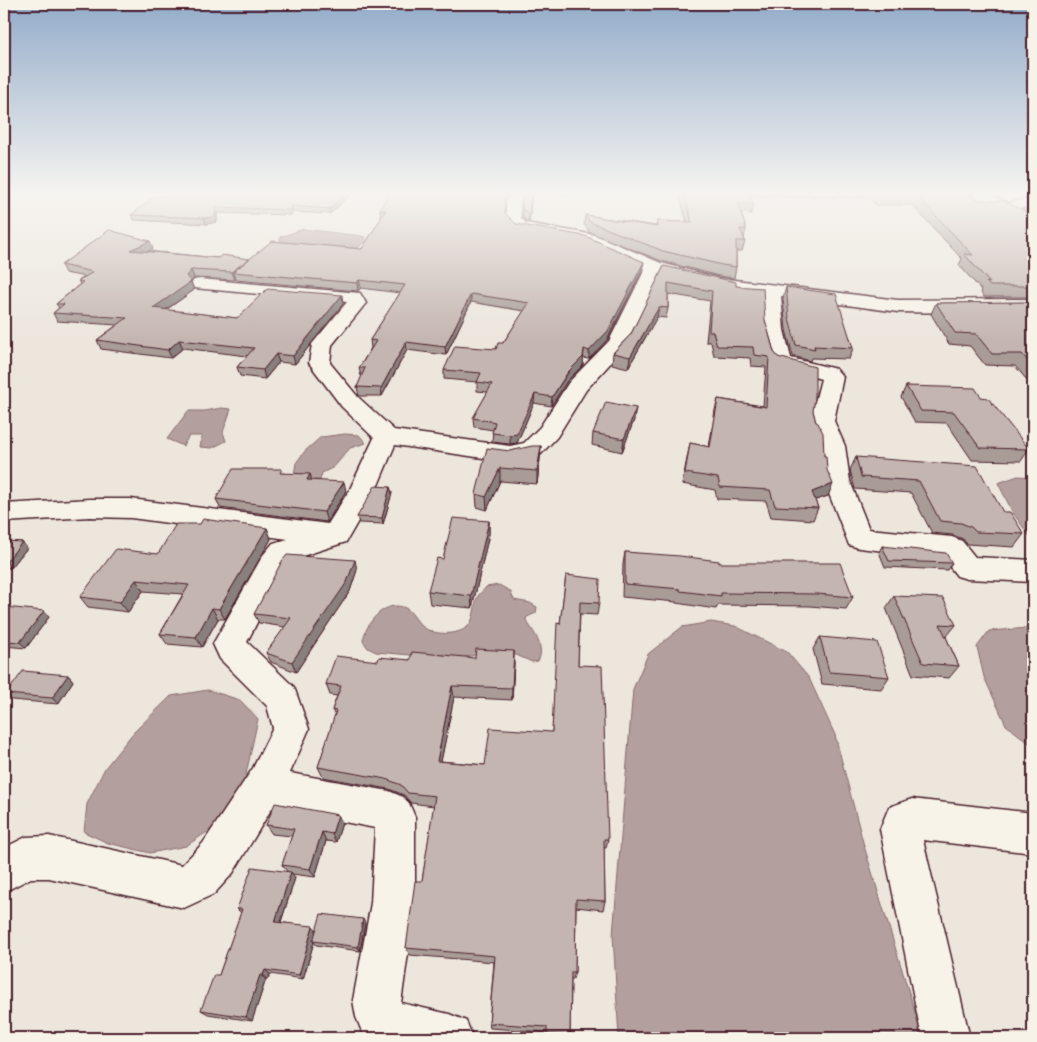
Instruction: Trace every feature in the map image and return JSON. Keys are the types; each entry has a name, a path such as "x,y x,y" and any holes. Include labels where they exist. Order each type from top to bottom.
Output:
{"main road":[{"path":"600,243 655,267 719,283 898,306 966,307 1033,305"},
{"path":"200,284 354,297 357,303 322,344 319,363 336,388 355,409 387,436 510,454 532,449 550,432 577,387 618,344 655,267"},
{"path":"771,290 774,330 782,362 828,374 832,377 822,421 833,446 838,481 859,538 952,548 967,568 1033,571"},
{"path":"4,871 26,858 49,857 184,887 199,880 218,858 263,787 292,729 282,698 229,644 273,562 283,551 336,535 362,490 387,436"},
{"path":"4,513 35,513 90,507 136,509 164,511 217,520 336,535"},
{"path":"263,787 389,811 393,814 395,818 393,903 377,1000 380,1017 393,1027 449,1038"},
{"path":"946,1038 900,829 903,821 912,819 1033,833"}],"shaded area":[{"path":"283,243 363,243 358,248"},
{"path":"221,408 231,409 223,432 226,441 212,448 200,447 202,436 189,436 183,446 167,439 188,411 205,411"},
{"path":"345,434 359,435 366,443 350,448 334,467 322,473 320,480 293,481 296,463 305,451 321,437"},
{"path":"1018,476 1033,477 1033,541 1013,513 998,483"},
{"path":"499,585 510,591 514,600 530,603 537,607 536,613 527,617 526,620 540,645 538,661 532,662 499,650 456,659 376,652 368,648 363,641 367,628 376,615 389,607 396,606 406,608 422,626 431,631 449,633 461,631 469,625 473,617 476,600 479,595 486,587"},
{"path":"711,622 735,626 787,652 809,678 835,735 864,846 923,1038 619,1038 613,935 633,689 648,654 682,627"},
{"path":"1033,628 1033,746 1006,725 984,677 977,647 989,631"},
{"path":"208,690 240,700 258,719 240,802 213,828 186,846 150,853 108,843 84,832 87,804 105,768 133,733 171,696"}],"building":[{"path":"92,243 146,243 130,250 218,258 222,255 249,259 231,272 191,270 186,276 191,282 153,308 237,318 267,289 342,295 293,356 276,354 263,370 237,367 254,348 179,340 168,350 97,340 127,318 53,313 64,304 56,304 83,282 78,281 93,272 61,265"},
{"path":"270,243 362,249 366,243 600,243 644,262 608,331 589,351 584,349 583,357 568,372 552,397 535,394 517,434 510,435 492,433 495,422 473,418 492,384 477,382 481,373 444,370 455,346 496,349 498,343 503,343 529,303 471,294 445,347 406,342 381,388 357,387 365,368 359,368 376,341 370,340 405,285 359,280 357,283 233,272"},
{"path":"642,243 736,243 736,267 722,265 663,251"},
{"path":"961,243 1033,243 1033,286 990,286 986,282 990,283 964,254 973,255"},
{"path":"664,266 736,282 736,286 763,288 765,320 774,352 778,357 815,367 813,411 816,422 823,433 824,456 826,456 827,470 833,484 812,492 818,508 775,506 770,490 720,487 718,478 685,473 690,443 710,447 718,399 766,407 769,357 754,355 753,347 717,346 713,332 709,331 712,291 668,283 668,308 659,307 630,357 613,353 631,334"},
{"path":"786,287 836,294 853,348 814,346 815,349 796,345 789,318"},
{"path":"1033,302 1033,367 1022,354 992,354 976,334 955,333 936,303"},
{"path":"906,386 975,388 981,397 988,398 1029,449 980,448 954,412 921,411"},
{"path":"606,402 636,408 624,439 593,433"},
{"path":"541,446 537,471 500,468 486,497 476,494 487,448 510,451"},
{"path":"856,457 977,466 1003,512 1010,512 1024,534 976,532 971,527 961,523 940,521 919,481 861,477"},
{"path":"233,469 282,469 280,473 310,474 307,480 344,482 324,512 216,499"},
{"path":"375,486 390,487 382,518 357,517"},
{"path":"453,518 489,521 471,596 428,591 437,558 443,559"},
{"path":"203,519 267,528 219,609 212,608 196,637 160,634 189,585 136,580 120,602 80,597 116,549 158,554 176,524 200,524"},
{"path":"4,541 22,542 6,562 4,562"},
{"path":"882,546 946,553 952,563 889,561"},
{"path":"625,552 680,556 719,561 719,563 840,563 853,597 817,594 721,593 721,596 680,591 680,589 625,584"},
{"path":"287,555 355,560 347,582 292,662 266,653 291,618 254,614"},
{"path":"566,575 600,579 599,603 580,602 578,665 602,666 608,839 604,839 605,901 576,899 575,972 571,972 570,1036 547,1034 547,1027 489,1023 495,956 406,948 415,881 422,881 435,796 408,793 401,785 386,779 318,767 336,711 332,710 341,686 326,684 336,656 378,661 379,657 410,660 412,652 475,658 476,649 514,651 512,688 452,686 437,761 485,765 490,728 552,732 557,623 560,624"},
{"path":"894,596 943,598 956,625 940,624 959,666 923,663"},
{"path":"5,607 44,611 20,642 4,641"},
{"path":"820,637 877,642 889,677 829,672"},
{"path":"23,671 68,675 52,698 6,694"},
{"path":"275,803 338,815 332,834 322,832 310,869 282,865 294,829 266,825"},
{"path":"252,867 291,872 275,922 313,926 299,975 265,970 263,975 260,975 246,1017 201,1010 214,975 219,975 242,909 237,909"},
{"path":"321,914 363,919 358,947 313,941"}]}
